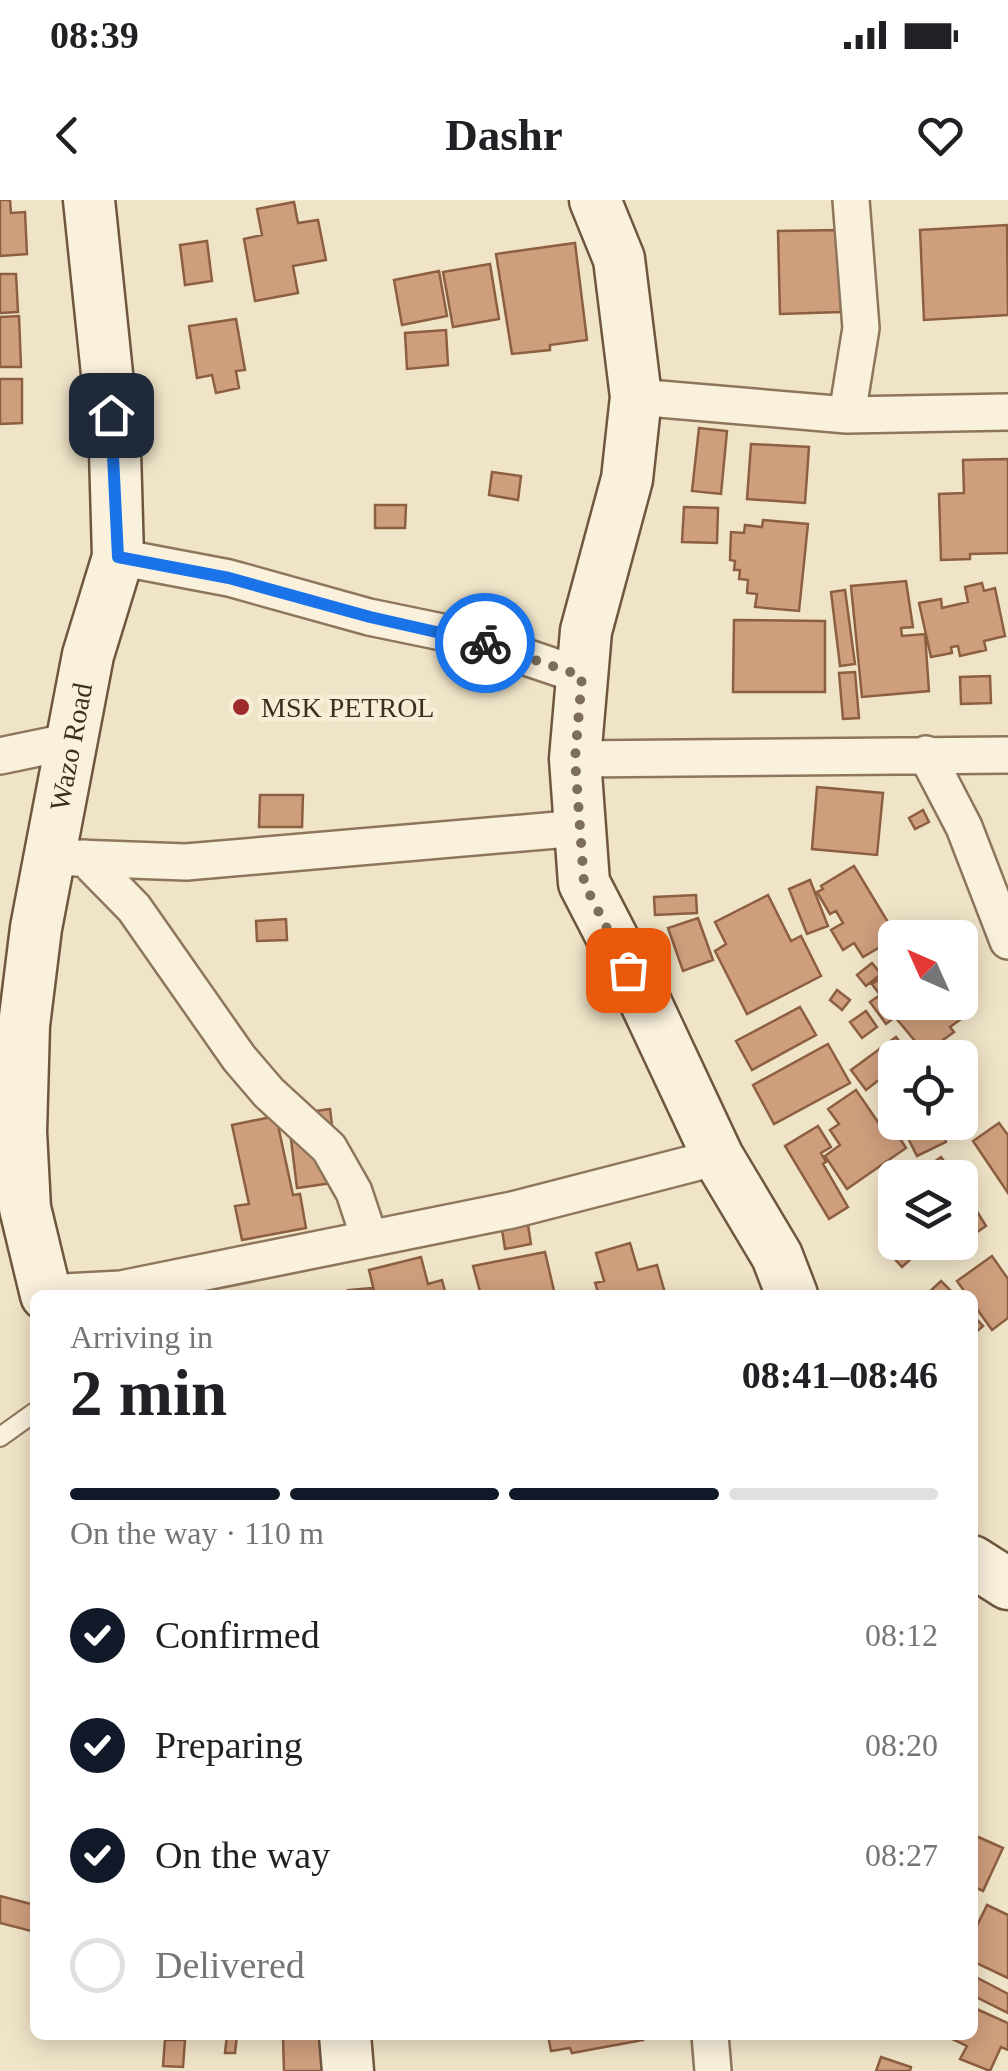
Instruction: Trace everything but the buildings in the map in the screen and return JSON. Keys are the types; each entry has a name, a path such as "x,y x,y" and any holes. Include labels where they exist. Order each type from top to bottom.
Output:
{"street":[{"name":"Wazo Road","path":"45,1290 25,1208 21,1132 24,1024 36,928 67,858 72,740 88,656 118,557 115,451 89,200"},
{"path":"595,200 618,259 636,397 627,480 586,631 575,759 584,883 718,1157 777,1256 790,1290"},
{"path":"847,415 862,328 851,200"},
{"path":"636,397 847,415 1008,412"},
{"path":"118,557 229,578 370,617 466,637 582,676"},
{"path":"0,756 72,740"},
{"path":"926,754 964,827 1008,941"},
{"path":"575,759 1008,754"},
{"path":"67,858 186,862 580,828"},
{"path":"67,858 134,908 239,1058 329,1148 349,1180 370,1238"},
{"path":"107,1290 512,1210 718,1157"},
{"path":"978,1565 1008,1584"},
{"path":"345,2040 348,2071"},
{"path":"710,2040 713,2071"}],"lane":[{"path":"0,1436 30,1415"}],"way so far":[{"path":"485,643 582,676 575,759 584,883 628,970"}],"place":[{"name":"MSK PETROL","path":"241,707"}],"route":[{"path":"111,415 118,557 229,578 370,617 485,643"}]}
